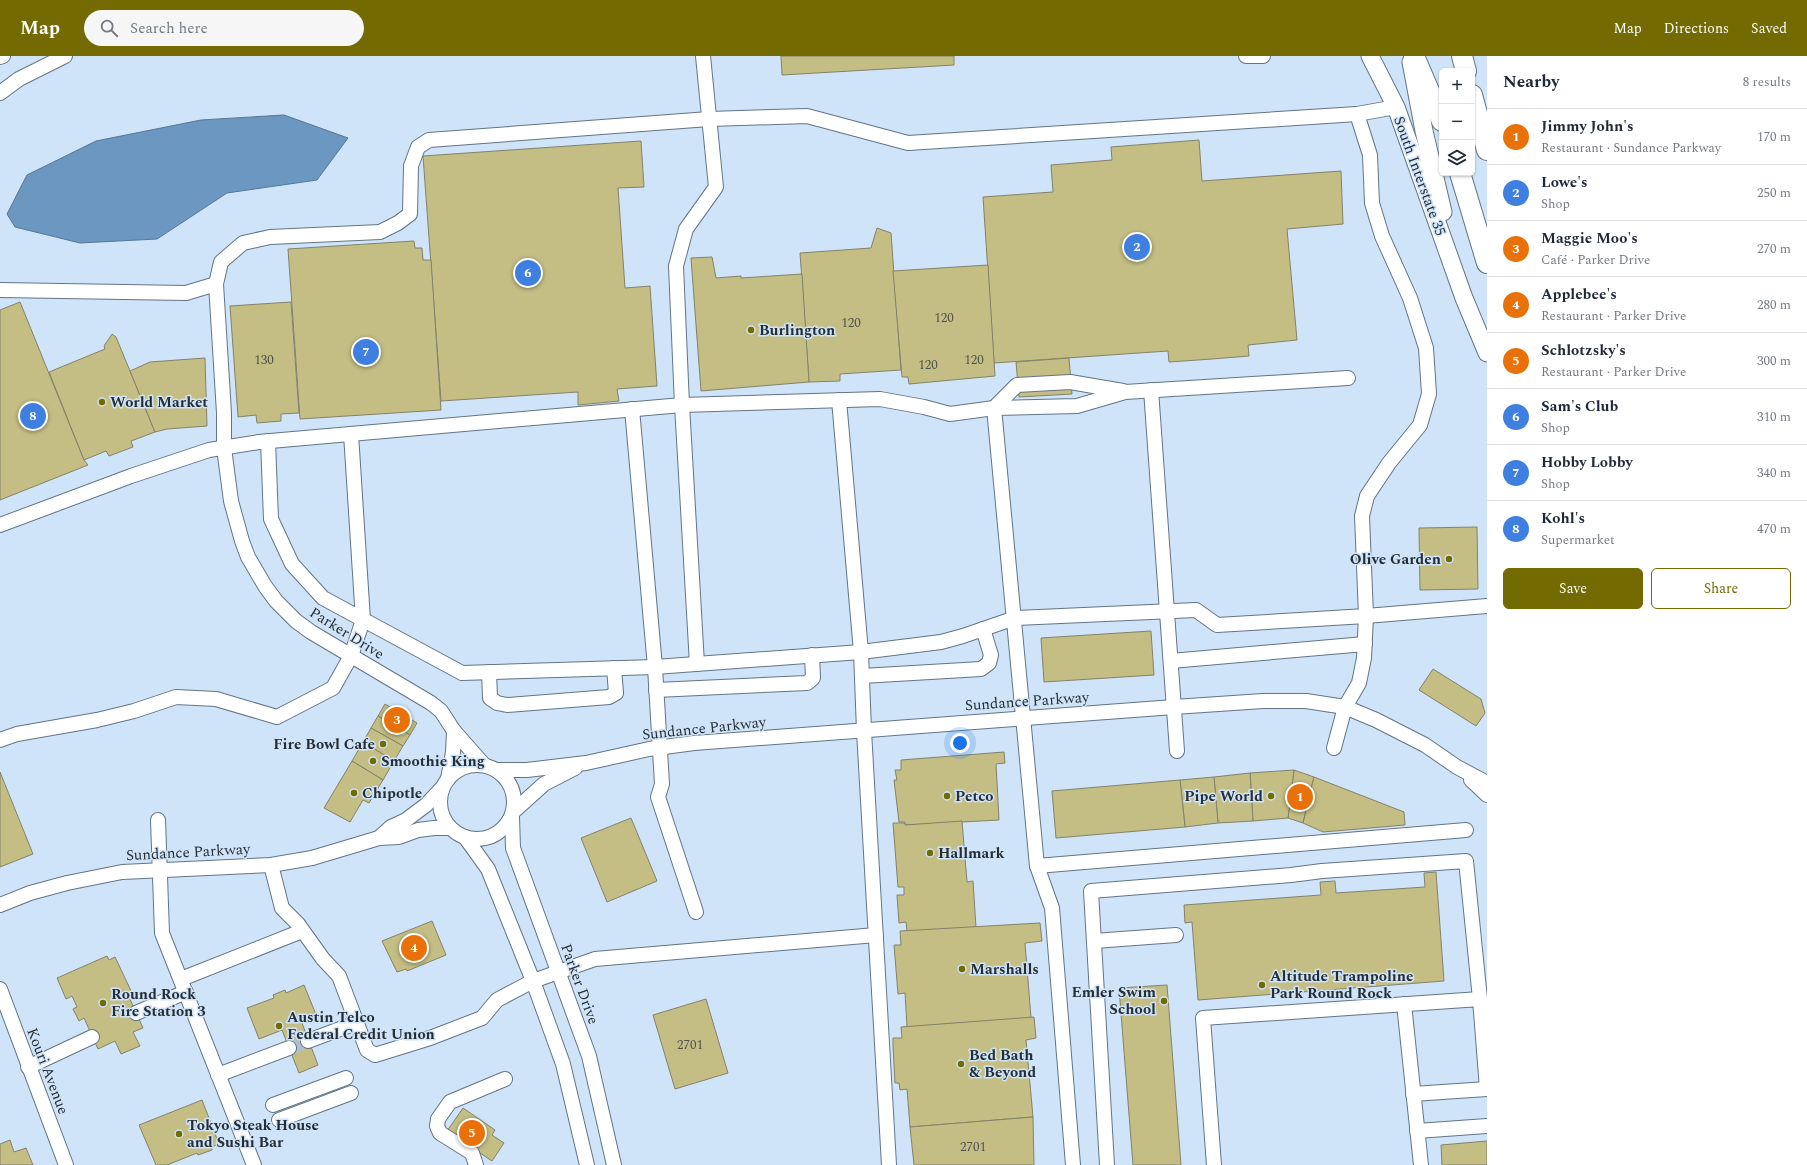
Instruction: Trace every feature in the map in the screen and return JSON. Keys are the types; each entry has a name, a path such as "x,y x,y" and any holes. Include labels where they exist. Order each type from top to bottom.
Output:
{"highway":[{"path":"1414,56 1439,114"},
{"path":"1462,56 1465,68"},
{"path":"1475,104 1487,150"},
{"path":"1461,176 1487,263"}],"main road":[{"name":"South Interstate 35","path":"1370,56 1396,107 1464,298 1487,353"},
{"name":"South Interstate 35","path":"1410,56 1424,131 1464,298"}],"street":[{"path":"0,93 19,80 65,56"},
{"path":"697,664 682,405 676,266 686,229 716,187 703,56"},
{"path":"1246,56 1264,56"},
{"path":"709,119 807,116 908,143 1357,114 1396,107"},
{"path":"1334,748 1345,707 1358,683 1364,658 1366,616 1362,516 1366,496 1389,463 1420,425 1429,394 1426,348 1410,298 1382,236 1372,203 1370,155 1357,114"},
{"name":"Parker Drive","path":"490,768 454,731 441,711 431,703 311,632 296,621 265,586 242,542 231,501 224,448 224,413 216,284 221,262 243,243 270,237 380,232 398,223 410,214 411,166 418,147 428,140 709,119"},
{"path":"0,290 186,292 216,284"},
{"path":"0,525 165,464 208,450 268,441 682,405 880,399 924,407 950,414 994,408 1078,406 1125,392 1348,378"},
{"path":"994,408 1017,385 1070,382 1125,392"},
{"path":"1150,390 1177,751"},
{"path":"839,400 862,652 864,731 890,1165"},
{"path":"994,408 1015,618 1037,866 1052,908 1073,1165"},
{"path":"632,409 655,667 662,784 658,797 696,912"},
{"path":"0,740 17,734 97,720 134,711 176,697 216,699 277,717 333,688 351,656 363,620 351,434"},
{"path":"268,441 271,519 288,558 323,598 462,673 655,667 862,652 940,642 1015,618 1196,610 1217,625 1366,616 1487,606"},
{"path":"862,676 981,669 989,663 991,656 983,629"},
{"path":"1171,660 1364,644"},
{"path":"656,690 807,683 813,678 812,656"},
{"path":"489,672 490,698 497,703 507,705 610,697 616,693 614,668"},
{"name":"Sundance Parkway","path":"490,768 527,770 586,763 659,747 694,743 1174,707 1263,701 1306,701 1345,707 1376,720 1425,745 1458,767 1487,783"},
{"path":"454,731 453,752 440,798 440,809 450,828 465,838 488,868 533,981 563,1064 587,1165"},
{"name":"Sundance Parkway","path":"513,814 544,784 586,763"},
{"path":"445,783 458,770 471,765 490,768 506,778 512,788 514,799 513,814 504,828 496,836 479,839 465,838"},
{"name":"Sundance Parkway","path":"1458,767 1487,796"},
{"name":"Sundance Parkway","path":"378,838 391,827 406,820 426,805 445,783"},
{"name":"Parker Drive","path":"513,814 513,848 589,1056 614,1165"},
{"path":"158,820 162,933 254,1165"},
{"name":"Sundance Parkway","path":"0,905 30,893 67,883 122,872 160,869 271,865 312,858 378,838 399,837 418,830 450,828"},
{"path":"1037,866 1466,830"},
{"path":"1107,1165 1091,891 1291,875 1322,871 1466,861 1480,999 1487,1089 1413,1094"},
{"path":"271,865 282,908 323,959 339,976 367,1050 375,1055 430,1038 482,1018 497,1000 533,981 595,959 876,935"},
{"path":"136,1013 183,986 302,931"},
{"path":"1094,941 1176,935"},
{"name":"Kouri Avenue","path":"0,989 66,1165"},
{"path":"1214,1165 1203,1018 1480,999"},
{"path":"1404,1004 1420,1165"},
{"path":"308,1041 356,1023"},
{"path":"28,1067 92,1037"},
{"path":"218,1075 289,1048"},
{"path":"273,1106 346,1078"},
{"path":"476,1165 472,1153 440,1133 437,1126 438,1119 450,1102 505,1079"},
{"path":"279,1120 352,1093"},
{"path":"1417,1131 1487,1126"}],"water":[{"path":"284,115 348,138 317,180 227,193 157,239 80,243 15,227 7,214 27,175 96,141 201,120"}],"building":[{"path":"781,56 954,56 954,65 782,75"},
{"path":"1199,140 1202,181 1341,171 1343,224 1287,229 1297,340 1248,345 1249,356 1212,359 1169,362 1168,351 994,363 983,197 1053,192 1051,165 1112,160 1111,147"},
{"path":"641,141 644,187 618,188 625,288 650,286 657,386 617,389 619,401 578,405 578,392 441,401 423,156"},
{"path":"877,228 891,233 901,370 840,374 840,381 809,382 800,253 871,248"},
{"path":"414,241 415,248 422,248 423,260 431,260 441,410 300,419 288,249"},
{"name":"Burlington","path":"712,257 716,278 802,274 809,382 701,391 691,258"},
{"path":"988,265 995,376 909,384 908,377 902,377 893,271"},
{"path":"20,302 84,460 88,465 0,500 0,310"},
{"path":"291,302 299,413 281,414 281,421 257,423 256,415 238,417 230,306"},
{"name":"World Market","path":"112,334 116,337 155,432 131,441 133,447 109,456 106,451 84,460 49,372 105,349 104,346"},
{"path":"205,358 207,426 167,429 155,432 130,371 150,362"},
{"path":"1069,358 1072,394 1019,397 1016,362"},
{"name":"Olive Garden","path":"1477,527 1478,589 1420,590 1419,528"},
{"path":"1151,631 1154,675 1044,682 1041,638"},
{"path":"1433,669 1481,699 1485,713 1476,726 1419,690"},
{"path":"385,704 417,723 410,735 378,716"},
{"path":"378,716 410,735 403,746 371,728"},
{"name":"Fire Bowl Cafe","path":"371,728 403,746 394,761 363,742"},
{"name":"Smoothie King","path":"363,742 394,761 383,780 352,761"},
{"name":"Petco","path":"1004,752 1005,763 996,764 999,820 905,825 905,822 899,822 894,780 897,780 895,770 901,770 901,760"},
{"name":"Chipotle","path":"352,761 383,780 369,803 363,800 350,822 324,808"},
{"path":"1294,770 1314,777 1303,823 1288,818"},
{"name":"Pipe World","path":"1294,770 1288,818 1253,821 1250,773"},
{"path":"0,772 33,854 0,867"},
{"path":"1250,773 1253,821 1218,823 1214,777"},
{"path":"1214,777 1218,823 1185,827 1180,780"},
{"path":"1314,777 1404,812 1405,825 1323,832 1303,823"},
{"path":"1180,780 1185,827 1056,838 1052,791"},
{"path":"631,818 657,881 607,902 581,838"},
{"name":"Hallmark","path":"962,821 967,882 973,881 976,928 907,931 906,922 899,923 897,895 904,895 904,887 898,887 893,823 905,823 905,825"},
{"path":"1436,872 1444,981 1198,1000 1192,922 1185,923 1184,905 1321,895 1320,882 1335,881 1336,893 1425,887 1424,873"},
{"path":"432,921 446,955 407,971 406,969 397,972 382,941"},
{"name":"Marshalls","path":"1040,923 1042,941 1025,943 1031,1018 907,1027 905,993 898,994 894,945 901,945 900,931"},
{"name":"Round Rock Fire Station 3","path":"107,956 109,960 115,957 133,995 129,997 143,1028 133,1032 140,1046 121,1054 115,1041 98,1049 84,1018 79,1021 73,1009 77,1007 72,996 66,999 57,978"},
{"name":"Austin Telco Federal Credit Union","path":"304,985 317,1017 302,1023 318,1065 299,1073 282,1030 259,1039 247,1008 274,998 273,995 285,990 286,993"},
{"path":"1167,985 1181,1165 1133,1165 1119,988"},
{"path":"706,999 728,1073 675,1089 653,1015"},
{"name":"Bed Bath & Beyond","path":"1034,1017 1036,1038 1026,1040 1033,1117 910,1127 907,1089 900,1090 899,1083 895,1083 893,1038 902,1038 901,1027"},
{"name":"Tokyo Steak House and Sushi Bar","path":"202,1100 219,1144 212,1147 212,1150 198,1155 197,1153 167,1165 156,1165 139,1125"},
{"path":"463,1108 495,1130 492,1135 504,1143 492,1161 447,1131"},
{"path":"1033,1117 1034,1165 914,1165 910,1127"},
{"path":"10,1140 14,1152 26,1148 33,1165 0,1165 0,1144"},
{"path":"1487,1141 1487,1165 1442,1165 1441,1145"}],"tunnel":[{"path":"289,1048 308,1041"}],"place":[{"name":"Lowe's","path":"1137,247"},
{"name":"Sam's Club","path":"528,273"},
{"name":"Burlington","path":"751,330"},
{"name":"Hobby Lobby","path":"366,352"},
{"name":"World Market","path":"102,402"},
{"name":"Kohl's","path":"33,416"},
{"name":"Olive Garden","path":"1449,559"},
{"name":"Maggie Moo's","path":"397,720"},
{"name":"Fire Bowl Cafe","path":"383,744"},
{"name":"Smoothie King","path":"373,761"},
{"name":"Chipotle","path":"354,793"},
{"name":"Petco","path":"947,796"},
{"name":"Pipe World","path":"1271,796"},
{"name":"Jimmy John's","path":"1300,797"},
{"name":"Hallmark","path":"930,853"},
{"name":"Applebee's","path":"414,948"},
{"name":"Marshalls","path":"962,969"},
{"name":"Altitude Trampoline Park Round Rock","path":"1262,985"},
{"name":"Emler Swim School","path":"1164,1001"},
{"name":"Round Rock Fire Station 3","path":"103,1003"},
{"name":"Austin Telco Federal Credit Union","path":"279,1026"},
{"name":"Bed Bath & Beyond","path":"961,1064"},
{"name":"Schlotzsky's","path":"472,1133"},
{"name":"Tokyo Steak House and Sushi Bar","path":"179,1134"}]}
